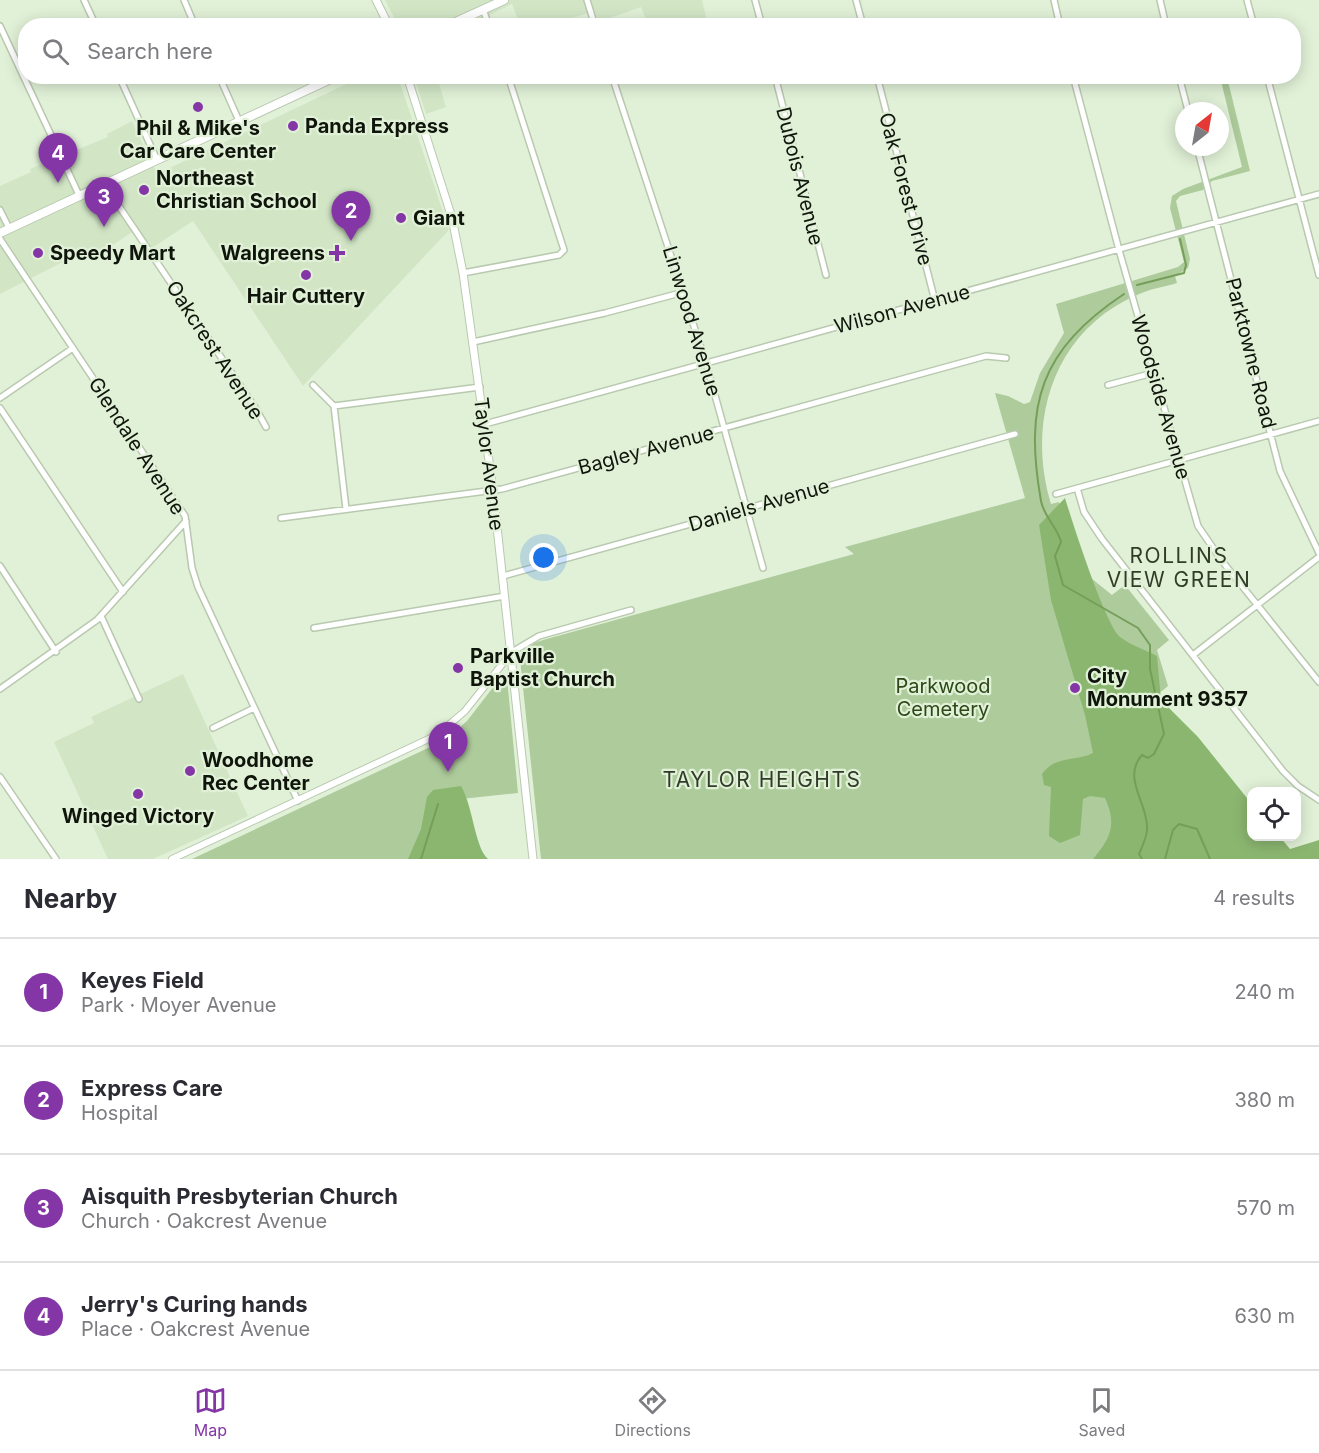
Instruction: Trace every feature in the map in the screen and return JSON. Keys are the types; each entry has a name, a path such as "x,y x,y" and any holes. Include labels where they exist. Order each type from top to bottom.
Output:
{"main road":[{"path":"376,0 384,18"},
{"path":"464,18 504,0"},
{"path":"0,233 320,84"},
{"name":"Taylor Avenue","path":"409,84 452,218 463,273 493,490 533,859"}],"street":[{"path":"84,0 92,18"},
{"path":"184,0 192,18"},
{"path":"587,0 593,18"},
{"path":"755,0 759,18"},
{"path":"856,0 861,18"},
{"path":"1054,0 1058,18"},
{"path":"1160,0 1164,18"},
{"path":"1247,0 1252,18"},
{"path":"483,9 486,18"},
{"path":"0,26 18,65"},
{"path":"27,84 79,195"},
{"path":"123,84 157,160"},
{"path":"223,84 239,121"},
{"path":"463,273 560,255 564,250 511,84"},
{"name":"Linwood Avenue","path":"615,84 706,363 763,568"},
{"name":"Dubois Avenue","path":"777,84 826,275"},
{"name":"Oak Forest Drive","path":"879,84 935,301"},
{"name":"Woodside Avenue","path":"1076,84 1153,373 1200,530 1319,682"},
{"path":"1181,84 1186,102"},
{"path":"1269,84 1319,275"},
{"name":"Parktowne Road","path":"1199,156 1282,478 1319,555"},
{"name":"Oakcrest Avenue","path":"104,184 266,427"},
{"name":"Wilson Avenue","path":"485,424 1319,194"},
{"path":"0,210 9,228"},
{"name":"Glendale Avenue","path":"0,239 186,521 195,580 298,801"},
{"path":"473,342 684,292"},
{"path":"0,398 73,348"},
{"name":"Bagley Avenue","path":"280,518 493,490 986,356 1006,358"},
{"path":"1108,385 1153,373"},
{"path":"313,385 334,406 346,509"},
{"path":"334,406 480,387"},
{"path":"0,408 123,592"},
{"path":"1056,494 1319,421"},
{"name":"Daniels Avenue","path":"503,576 1015,434"},
{"path":"1077,488 1084,512 1091,525 1291,780 1319,800"},
{"path":"0,689 56,652 101,616 186,521"},
{"path":"1193,655 1319,555"},
{"path":"0,566 56,652"},
{"path":"314,628 505,596"},
{"path":"172,859 437,735 465,711 512,652 539,636 631,610"},
{"path":"101,616 139,699"},
{"path":"213,728 255,708"},
{"path":"0,777 56,859"}],"shaded area":[{"path":"385,0 702,0 706,18 645,18 641,7 610,18 597,18 594,11 572,18 517,18 512,4 483,18 394,18"},
{"path":"346,84 400,84 449,230 303,386 193,221 149,250 135,230 91,260 84,251 0,294 0,186 31,172 30,169 108,137 107,134 132,121 157,174"},
{"path":"416,84 439,84 446,107 426,114"},
{"path":"183,674 248,816 153,859 108,859 54,742 94,723 91,717"}],"green space":[{"name":"Parkwood Cemetery","path":"1222,84 1229,84 1250,171 1212,181 1203,190 1180,196 1176,201 1190,259 1188,268 1175,276 1177,283 1137,295 1108,311 1085,331 1066,355 1053,382 1045,411 1042,442 1044,473 1051,504 1059,502 1076,566 1112,595 1125,585 1169,640 1157,650 1168,686 1120,725 1156,859 541,859 520,659 534,643 854,554 845,547 1025,498 995,393 1008,396 1024,404 1030,402 1040,373 1064,333 1056,304 1178,267 1184,262 1170,208 1172,196 1183,189 1242,167 1229,114 1229,102 1226,102"},
{"path":"1065,498 1090,571 1114,628 1124,640 1157,656 1161,700 1198,737 1247,798 1247,841 1283,841 1290,849 1319,840 1319,859 1093,859 1108,837 1111,816 1105,798 1090,796 1083,799 1080,835 1060,843 1049,836 1051,787 1044,785 1042,774 1059,761 1093,753 1085,715 1051,600 1039,525"},
{"path":"501,677 507,678 518,793 461,799 466,859 192,859 445,740 467,721"},
{"path":"461,786 480,846 488,859 408,859 421,829 427,797 433,790"}],"waterway":[{"path":"1137,285 1184,273 1186,265 1180,239"},
{"path":"1124,294 1073,336 1056,359 1045,382 1038,408 1035,436 1036,467 1041,501 1061,542 1055,556 1063,585 1138,628 1150,645 1150,669 1164,734 1154,754 1148,758 1142,755 1136,764 1134,773 1147,831 1139,854 1142,859"},
{"path":"421,859 438,804"},
{"path":"1165,859 1173,830 1179,824 1197,829 1210,859"}],"place":[{"name":"Phil & Mike's Car Care Center","path":"198,107"},
{"name":"Panda Express","path":"293,126"},
{"name":"Jerry's Curing hands","path":"58,183"},
{"name":"Northeast Christian School","path":"144,190"},
{"name":"Giant","path":"401,218"},
{"name":"Aisquith Presbyterian Church","path":"104,227"},
{"name":"Express Care","path":"351,241"},
{"name":"Speedy Mart","path":"38,253"},
{"name":"Walgreens","path":"337,253"},
{"name":"Hair Cuttery","path":"306,275"},
{"name":"Parkville Baptist Church","path":"458,668"},
{"name":"City Monument 9357","path":"1075,688"},
{"name":"Woodhome Rec Center","path":"190,771"},
{"name":"Keyes Field","path":"448,772"},
{"name":"Winged Victory","path":"138,794"}],"district":[{"name":"ROLLINS VIEW GREEN","path":"1179,567"},
{"name":"TAYLOR HEIGHTS","path":"762,779"}]}
